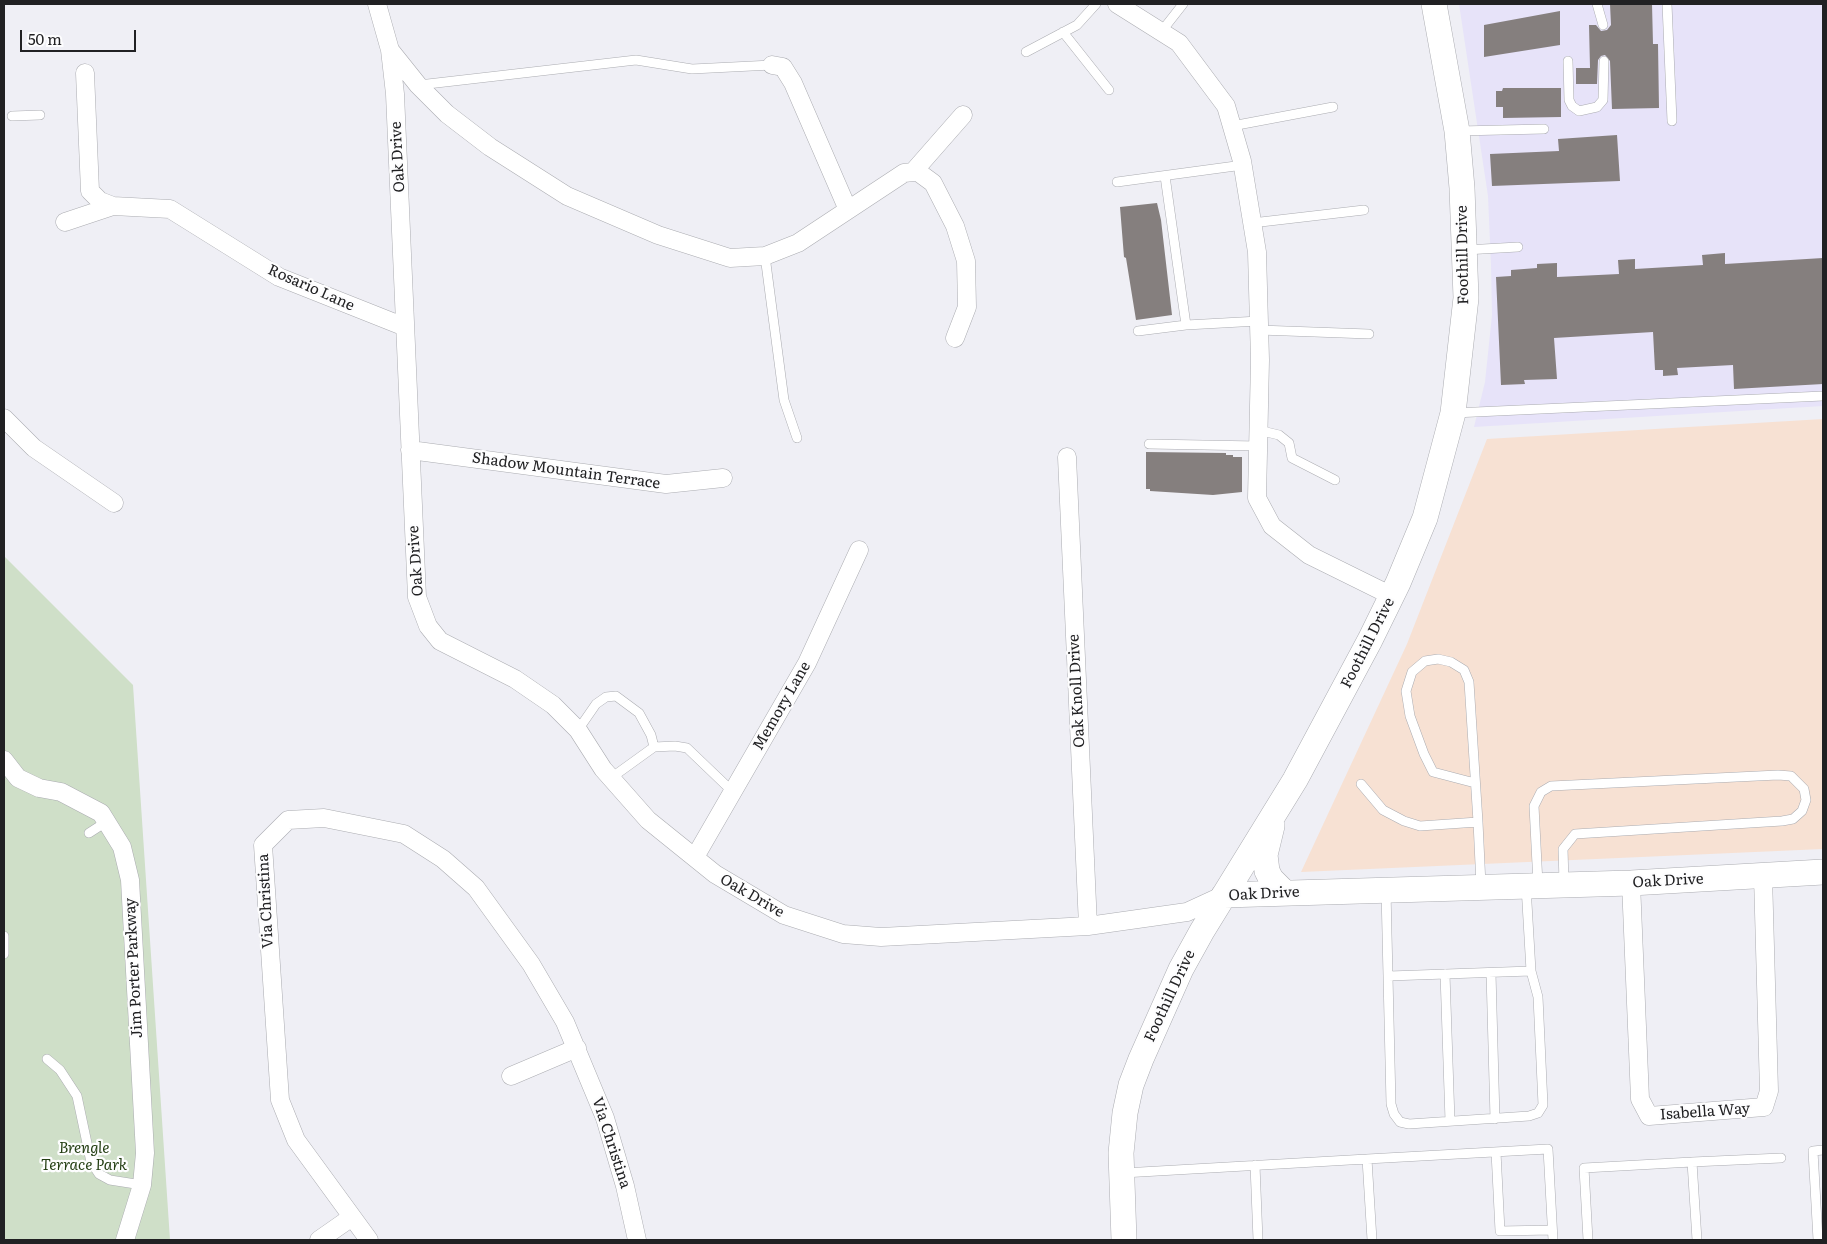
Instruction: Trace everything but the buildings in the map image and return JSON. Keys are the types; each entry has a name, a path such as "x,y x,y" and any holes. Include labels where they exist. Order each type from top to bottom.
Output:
{"street":[{"name":"Oak Drive","path":"377,4 390,50 395,94 417,597 428,626 440,641 515,679 553,705 578,730 611,778 648,820 715,874 784,916 843,934 882,937 1088,926 1187,912 1224,895 1631,883 1823,872"},
{"path":"1117,4 1179,43 1226,106 1232,126 1243,165 1257,252 1259,325 1257,498 1272,526 1309,555 1392,596"},
{"name":"Foothill Drive","path":"1124,1240 1122,1173 1125,1112 1131,1085 1181,970 1294,780 1392,596 1425,518 1453,413 1466,298 1465,250 1457,131 1434,4"},
{"path":"390,50 418,85 447,114 490,147 567,196 658,235 730,258 765,256 798,243 904,173 918,172 933,183 955,226 966,261 967,307 955,338"},
{"path":"772,65 783,67 793,83 848,210"},
{"path":"85,73 90,191 100,201 112,206"},
{"path":"914,172 963,115"},
{"path":"65,222 112,206"},
{"name":"Rosario Lane","path":"112,206 170,209 279,277 405,327"},
{"path":"4,418 34,448 114,503"},
{"name":"Shadow Mountain Terrace","path":"410,450 666,484 723,478"},
{"name":"Oak Knoll Drive","path":"1067,457 1088,926"},
{"name":"Memory Lane","path":"695,857 807,663 859,550"},
{"name":"Jim Porter Parkway","path":"4,760 18,778 39,788 61,792 100,813 122,847 130,880 145,1153 142,1185 125,1240"},
{"path":"1277,806 1264,855 1271,879 1285,893"},
{"name":"Via Christina","path":"369,1240 296,1140 280,1100 264,844 288,820 324,818 404,834 443,859 476,888 531,964 565,1022 577,1048 605,1118 625,1186 637,1240"},
{"name":"Isabella Way","path":"1631,883 1640,1099 1649,1116 1764,1107 1769,1091 1763,876"},
{"path":"511,1076 577,1048"},
{"path":"319,1240 352,1217"}],"lane":[{"path":"1026,52 1077,25 1096,4"},
{"path":"1161,32 1183,4"},
{"path":"1597,4 1603,25"},
{"path":"1667,4 1672,121"},
{"path":"1063,32 1109,90"},
{"path":"418,85 636,60 692,69 772,65"},
{"path":"1568,61 1569,100 1572,106 1579,111 1597,108 1603,100 1604,61"},
{"path":"1232,126 1333,107"},
{"path":"12,116 40,116"},
{"path":"1457,131 1544,130"},
{"path":"1117,182 1243,165"},
{"path":"1165,176 1186,324"},
{"path":"1252,223 1364,210"},
{"path":"1465,250 1518,247"},
{"path":"765,256 784,400 797,438"},
{"path":"1138,331 1186,324 1259,325 1369,334"},
{"path":"1453,413 1823,396"},
{"path":"1149,444 1258,438 1279,435 1289,443 1292,458 1335,480"},
{"path":"1475,782 1433,772 1424,754 1410,716 1406,691 1412,672 1425,661 1438,659 1451,662 1464,670 1469,682 1478,822 1481,888"},
{"path":"578,730 596,704 606,697 616,696 639,713 651,735 654,747"},
{"path":"611,778 654,747 688,748 733,792"},
{"path":"1386,890 1391,1104 1394,1114 1400,1122 1409,1124 1529,1116 1538,1113 1543,1105 1538,997 1531,971 1534,806 1541,792 1551,786 1778,775 1791,776 1804,789 1806,800 1802,811 1793,819 1575,834 1568,840 1563,849 1564,885"},
{"path":"1361,784 1383,810 1404,821 1420,826 1478,822"},
{"path":"89,833 106,822"},
{"path":"4,936 4,954"},
{"path":"1389,976 1531,971"},
{"path":"1490,973 1495,1119"},
{"path":"1445,974 1450,1122"},
{"path":"47,1059 60,1070 77,1096 91,1162 95,1168 110,1180 142,1185"},
{"path":"1122,1173 1548,1149 1553,1240"},
{"path":"1818,1240 1813,1150 1823,1150"},
{"path":"1496,1152 1500,1231 1552,1230"},
{"path":"1588,1240 1584,1168 1780,1158"},
{"path":"1367,1159 1372,1240"},
{"path":"1692,1162 1697,1240"},
{"path":"1255,1165 1258,1240"}],"shaded area":[{"path":"1459,4 1823,4 1823,406 1474,427 1485,382 1492,315 1491,265 1488,196"},
{"path":"1823,419 1823,849 1301,872 1407,644 1487,439"}],"green space":[{"name":"Brengle Terrace Park","path":"4,556 133,685 170,1240 4,1240"}]}
